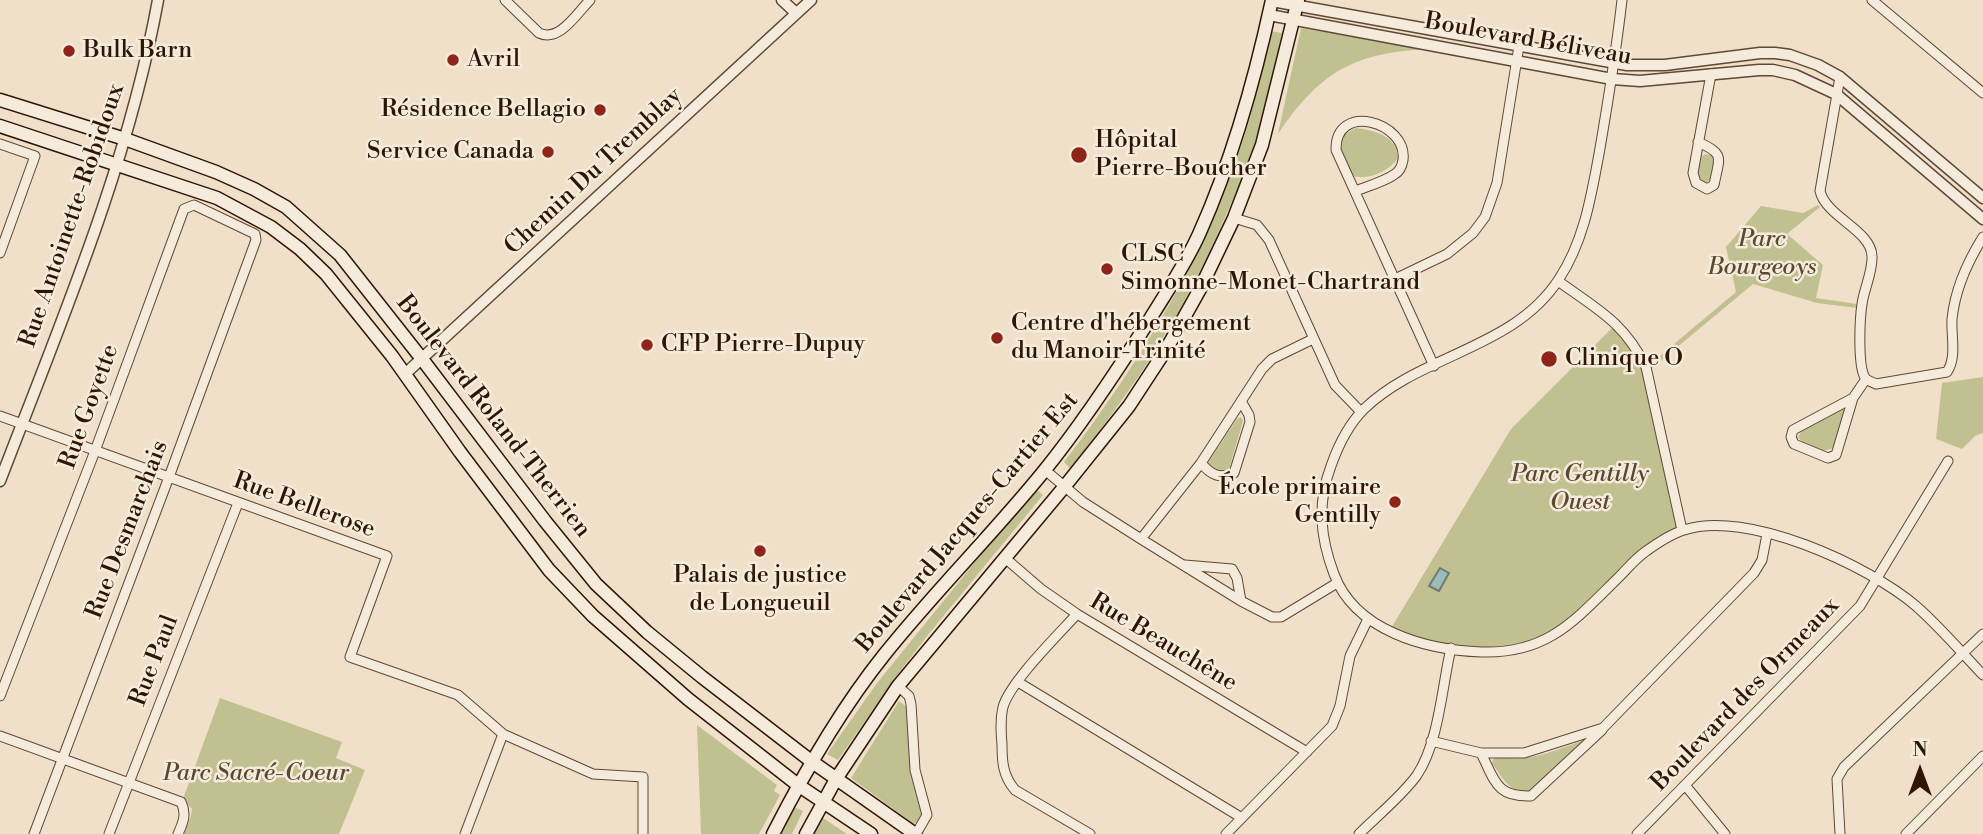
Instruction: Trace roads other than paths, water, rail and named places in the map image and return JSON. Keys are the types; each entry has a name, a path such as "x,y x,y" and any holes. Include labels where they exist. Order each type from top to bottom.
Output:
{"main road":[{"name":"Boulevard Jacques-Cartier Est","path":"773,834 811,761 835,722 884,654 1045,470 1118,372 1171,286 1199,234 1222,178 1250,95 1272,1"},
{"name":"Boulevard Jacques-Cartier Est","path":"806,834 836,779 898,686 1129,406 1167,348 1200,289 1234,218 1262,145 1298,3"},
{"name":"Boulevard Roland-Therrien","path":"0,100 125,139 236,181 286,207 340,255 596,584 647,632 811,761 916,834"},
{"name":"Boulevard Roland-Therrien","path":"0,126 217,198 271,227 300,249 326,274 405,374 549,570 612,634 688,699 798,785 871,834"}],"street":[{"name":"Rue Antoinette-Robidoux","path":"0,481 118,164 142,78 158,0"},
{"path":"505,0 546,37 555,35 590,0"},
{"path":"782,0 796,13"},
{"name":"Chemin Du Tremblay","path":"405,374 811,0"},
{"path":"1622,0 1612,79 1588,211 1577,247 1558,281 1517,322 1395,385 1361,412 1334,457 1323,487 1320,516 1323,539 1337,583 1349,602 1368,619 1400,637 1476,652 1502,652 1529,647 1555,636 1643,553 1682,530 1725,525 1767,534 1823,552 1878,579 1916,607 1983,675"},
{"path":"1872,0 1983,93"},
{"name":"Boulevard Béliveau","path":"1272,1 1298,3 1627,65 1665,65 1760,52 1790,55 1818,65 1840,77 1983,198"},
{"name":"Boulevard Béliveau","path":"1269,15 1612,79 1640,80 1773,70 1795,75 1836,94 1983,219"},
{"path":"1395,279 1447,254 1473,233 1485,217 1497,183 1519,46"},
{"path":"1699,142 1714,149 1719,158 1714,185 1707,189 1693,178 1699,142 1711,74"},
{"path":"1840,77 1820,191 1824,203 1863,238 1872,256 1862,305 1860,335 1866,379 1876,384 1947,372 1952,364 1955,298 1966,269 1983,237"},
{"path":"1355,191 1397,173 1402,165 1403,147 1399,139 1373,122 1353,122 1338,134 1336,149 1434,366"},
{"path":"0,144 35,156 0,253"},
{"name":"Rue Goyette","path":"0,696 96,451 184,209 194,205 255,234 256,240"},
{"path":"1234,218 1257,225 1269,240 1335,385 1361,412"},
{"name":"Rue Desmarchais","path":"33,834 256,240"},
{"path":"1558,281 1616,322 1638,351 1646,369 1682,530"},
{"path":"1141,539 1201,463 1262,369 1272,359 1313,339"},
{"path":"1853,398 1793,430 1791,437 1794,444 1828,458 1836,455 1853,398 1866,379"},
{"path":"1201,463 1210,473 1224,477 1234,473 1250,422 1241,401"},
{"name":"Rue Bellerose","path":"0,416 387,555 349,657 458,695 503,734 593,774 643,777 643,834"},
{"name":"Boulevard des Ormeaux","path":"1637,834 1860,606 1948,461"},
{"path":"1045,470 1083,502 1241,601 1272,617 1281,617 1337,583"},
{"name":"Rue Paul","path":"109,834 238,503"},
{"path":"1481,753 1500,790 1514,796 1531,796 1603,728 1754,573 1762,560 1767,534"},
{"name":"Rue Beauchêne","path":"1005,558 1041,589 1077,614 1307,752"},
{"path":"1184,565 1232,569 1237,578 1241,601"},
{"path":"1077,614 1018,682 1003,705 1000,724 1003,767 1015,790 1090,834"},
{"path":"1226,834 1307,752 1336,718 1350,656 1368,619"},
{"path":"1840,834 1837,779 1844,767 1983,634"},
{"path":"1359,834 1416,777 1431,741 1451,648"},
{"path":"1018,682 1242,818"},
{"name":"Boulevard Roland-Therrien","path":"898,686 909,696 912,704 915,770 927,815 916,834"},
{"path":"1431,741 1481,753 1524,753 1603,728"},
{"path":"465,834 503,734"},
{"path":"0,736 181,802 184,819 178,834"},
{"path":"1906,834 1983,756"},
{"path":"1685,785 1725,834"}],"water":[{"path":"1440,568 1449,573 1439,591 1429,586"}],"place":[{"name":"Bulk Barn","path":"69,51"},
{"name":"Avril","path":"453,60"},
{"name":"Résidence Bellagio","path":"600,110"},
{"name":"Service Canada","path":"548,152"},
{"name":"Hôpital Pierre-Boucher","path":"1079,155"},
{"name":"CLSC Simonne-Monet-Chartrand","path":"1107,269"},
{"name":"Centre d'hébergement du Manoir-Trinité","path":"997,338"},
{"name":"CFP Pierre-Dupuy","path":"647,345"},
{"name":"Clinique O","path":"1549,359"},
{"name":"École primaire Gentilly","path":"1395,502"},
{"name":"Palais de justice de Longueuil","path":"760,551"}],"park label":[{"name":"Parc Bourgeoys","path":"1762,254"},
{"name":"Parc Gentilly Ouest","path":"1580,489"},
{"name":"Parc Sacré-Coeur","path":"256,774"}]}
